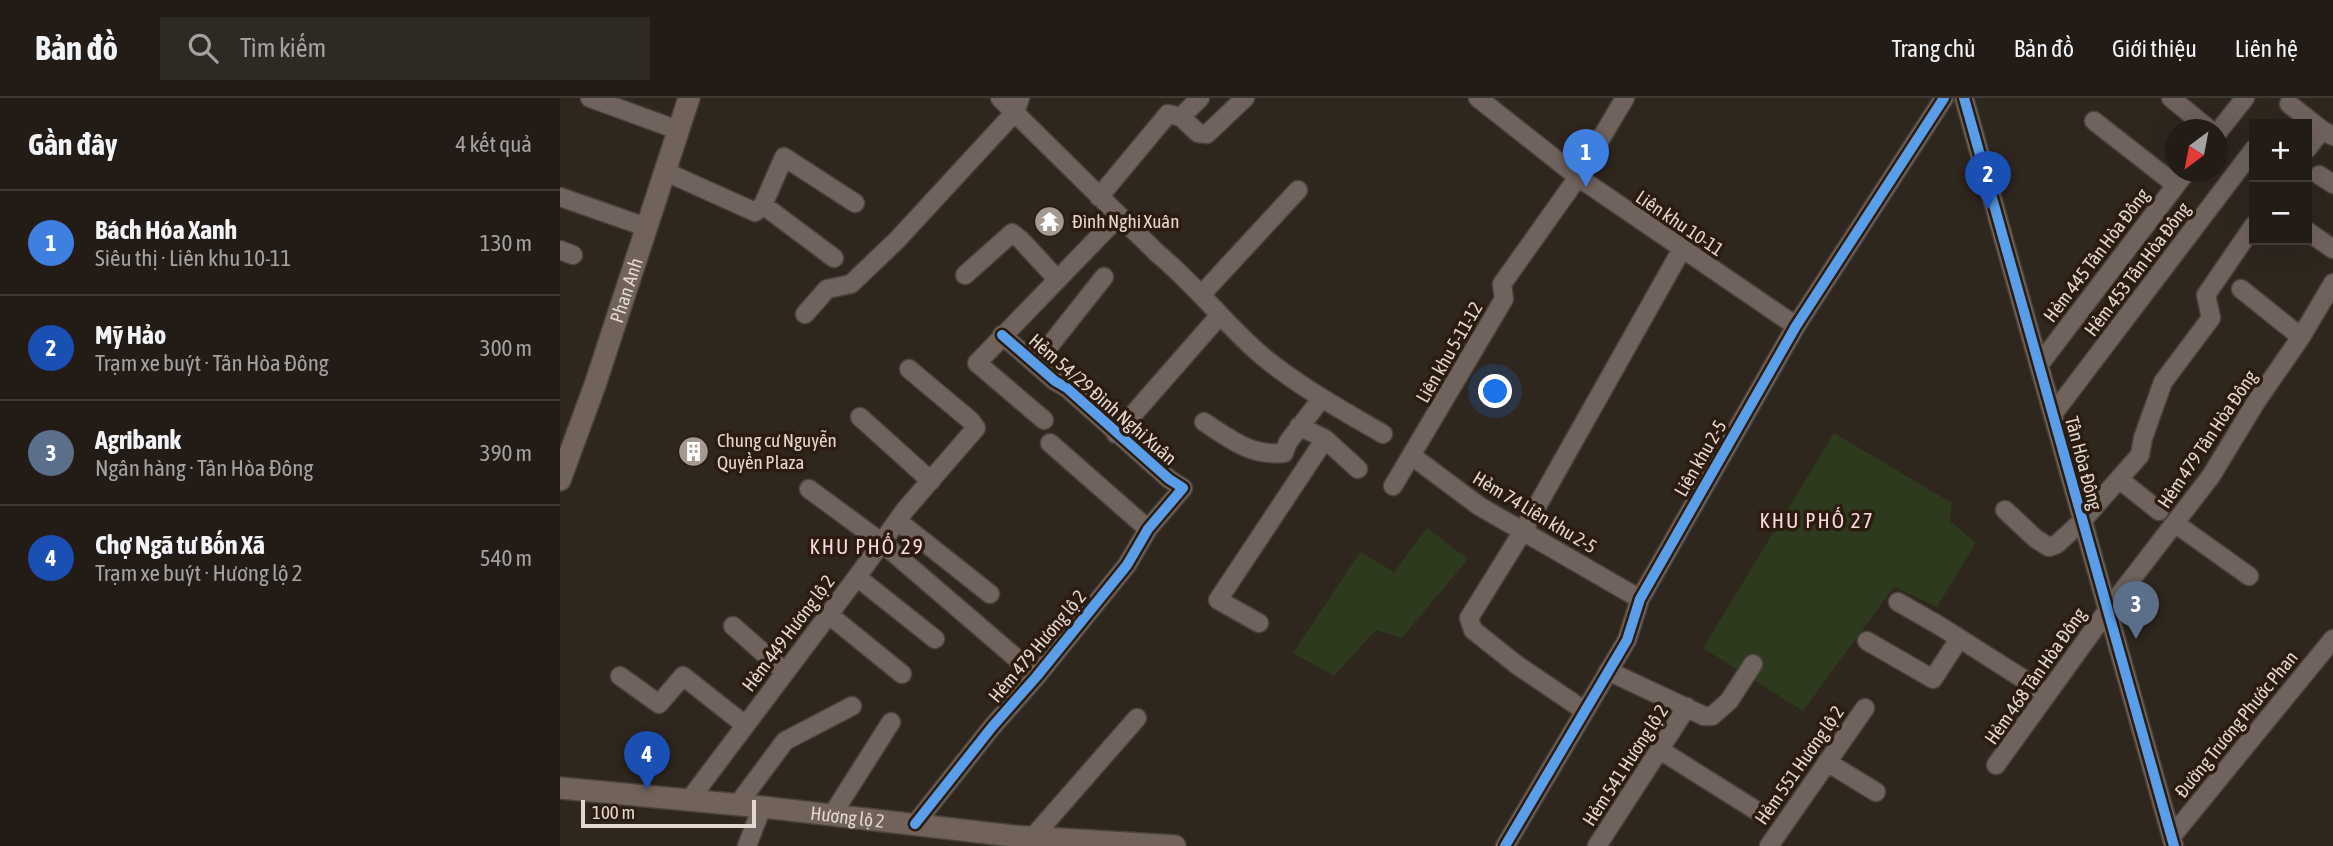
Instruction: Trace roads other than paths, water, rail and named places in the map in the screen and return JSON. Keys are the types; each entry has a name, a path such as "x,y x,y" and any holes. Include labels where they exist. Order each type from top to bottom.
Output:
{"main road":[{"name":"Phan Anh","path":"560,480 595,385 690,98"},
{"name":"Hương lộ 2","path":"560,788 738,804 915,824 1017,839 1175,846"}],"street":[{"path":"590,98 678,130"},
{"path":"1000,98 1017,105 1100,197 1179,271 1262,355 1322,398 1383,434"},
{"path":"1181,117 1200,98"},
{"path":"1100,197 1168,114 1181,117 1198,133 1207,134 1245,98"},
{"name":"Liên khu 5-11-12","path":"1393,486 1504,299 1502,285 1578,177 1625,98"},
{"name":"Liên khu 2-5","path":"1505,846 1627,640 1640,599 1796,326 1944,98"},
{"name":"Tân Hòa Đông","path":"1964,98 2173,841"},
{"path":"2171,98 2197,119"},
{"path":"2227,119 2245,98"},
{"name":"Liên khu 10-11","path":"1482,99 1578,177 1796,326"},
{"path":"2288,104 2328,133 2312,145"},
{"path":"805,314 827,289 852,284 897,240 1017,105"},
{"path":"2094,121 2165,168"},
{"name":"Hẻm 453 Tân Hòa Đông","path":"2053,414 2249,156"},
{"path":"664,171 755,212 763,205 785,157 855,203"},
{"name":"Hẻm 445 Tân Hòa Đông","path":"2039,365 2178,182"},
{"path":"1202,295 1298,190"},
{"path":"560,197 646,227"},
{"path":"763,205 834,258"},
{"path":"1044,420 977,363 1119,216"},
{"path":"2005,510 2036,539 2049,547 2064,538 2120,480 2140,455 2143,438 2163,382 2211,318 2206,295 2249,232"},
{"path":"965,275 1013,233 1057,279"},
{"path":"2312,234 2333,249"},
{"path":"1585,711 1517,665 1473,630 1469,618 1523,531 1682,249"},
{"path":"1035,364 1104,277"},
{"name":"Hẻm 479 Tân Hòa Đông","path":"2107,611 2211,476 2332,287"},
{"path":"2241,289 2301,337"},
{"path":"1116,434 1220,315"},
{"name":"Hẻm 54/29 Đình Nghi Xuân","path":"1002,335 1055,381 1067,388 1169,479 1183,488"},
{"name":"Hẻm 449 Hương lộ 2","path":"690,800 881,542 975,430 976,425 909,369"},
{"path":"1204,422 1256,453 1284,453 1299,426 1322,398"},
{"path":"860,416 931,481"},
{"path":"1299,426 1325,439 1358,470"},
{"path":"1259,623 1218,600 1325,439"},
{"path":"1050,443 1149,529"},
{"name":"Hẻm 74 Liên khu 2-5","path":"1412,456 1479,506 1640,599"},
{"path":"2120,480 2159,511"},
{"name":"Hẻm 479 Hương lộ 2","path":"915,824 1127,565 1149,529 1183,488"},
{"path":"809,489 881,542 1037,677"},
{"path":"898,521 990,594"},
{"path":"2176,524 2249,576"},
{"path":"857,577 935,639"},
{"path":"1898,602 2047,694"},
{"name":"Hẻm 468 Tân Hòa Đông","path":"1996,765 2107,611"},
{"path":"828,614 902,674"},
{"path":"733,626 785,671"},
{"path":"1867,641 1933,679 1959,639"},
{"name":"Đường Trương Phước Phan","path":"2173,841 2333,639"},
{"path":"1608,671 1704,716 1712,716 1730,701 1753,664"},
{"path":"620,676 659,704 683,676 745,725"},
{"path":"738,804 785,741 852,706"},
{"name":"Hẻm 541 Hương lộ 2","path":"1597,846 1687,707"},
{"name":"Hẻm 551 Hương lộ 2","path":"1769,846 1865,708"},
{"path":"1017,839 1137,718"},
{"path":"832,815 891,722"},
{"path":"1660,750 1757,811"},
{"path":"1827,762 1876,792"},
{"path":"747,846 762,807"}],"place":[{"name":"Bách Hóa Xanh","path":"1586,187"},
{"name":"Mỹ Hảo","path":"1988,209"},
{"name":"Đình Nghi Xuân","path":"1049,221"},
{"name":"Chung cư Nguyễn Quyền Plaza","path":"694,451"},
{"name":"Agribank","path":"2136,639"},
{"name":"Chợ Ngã tư Bốn Xã","path":"647,789"}],"district":[{"name":"KHU PHỐ 27","path":"1817,520"},
{"name":"KHU PHỐ 29","path":"867,546"}]}
